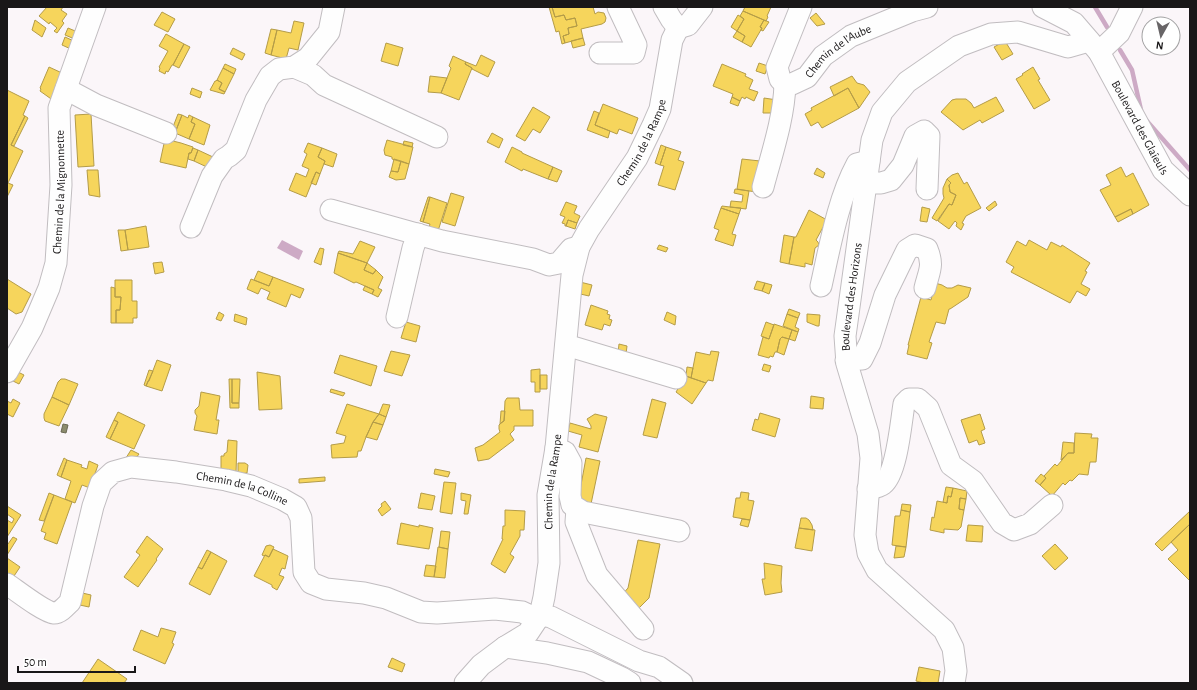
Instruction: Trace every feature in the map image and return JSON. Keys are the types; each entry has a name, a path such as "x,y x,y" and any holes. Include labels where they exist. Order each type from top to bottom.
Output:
{"street":[{"name":"Chemin de la Mignonnette","path":"7,372 32,328 56,263 61,185 59,108 95,7"},
{"path":"192,227 198,208 212,176 224,159 236,150 256,100 270,76 279,69 294,67 308,58 329,32 334,7"},
{"path":"600,53 634,53 636,45 618,7"},
{"path":"664,7 678,28 688,25 702,7"},
{"path":"763,187 776,140 784,98 785,84 780,79 777,67 801,7"},
{"name":"Chemin de l'Aube","path":"785,84 792,84 807,77 823,56 850,36 912,11 927,7"},
{"path":"1043,7 1074,23 1094,46"},
{"name":"Boulevard des Horizons","path":"954,683 956,671 953,648 944,630 877,570 868,553 865,535 871,458 868,434 846,360 845,336 872,140 882,112 907,82 959,46 991,34 1018,32 1068,47 1094,46 1119,33 1132,7"},
{"name":"Chemin de la Rampe","path":"465,683 481,665 505,647 528,633 539,617 550,564 548,495 562,400 572,275 579,247 589,229 637,158 660,109 672,40 678,28"},
{"name":"Boulevard des Glaïeuls","path":"1094,46 1163,170 1190,195"},
{"path":"294,67 313,75 324,85 437,137"},
{"path":"66,89 96,105 166,133"},
{"path":"866,183 881,183 891,180 903,165 915,136 924,130 929,136 927,189"},
{"path":"821,286 849,179 858,164 869,161"},
{"name":"Chemin de la Rampe","path":"331,210 442,241 533,259 549,265 559,263 571,249 579,247"},
{"path":"397,318 413,248 418,234"},
{"path":"846,360 862,359 870,343 885,295 907,250 915,245 927,249 930,258 931,268 925,288"},
{"path":"566,345 676,378"},
{"path":"868,489 882,484 886,479 892,468 897,448 904,404 909,399 918,399 928,408 951,465 973,481 1002,524 1014,530 1030,524 1052,505"},
{"path":"556,448 565,452 571,463 570,496 572,505 577,509 583,512 679,531"},
{"name":"Chemin de la Colline","path":"7,584 41,608 54,613 62,610 70,602 93,506 101,483 114,472 131,467 176,472 226,480 251,486 282,499 296,507 301,518 304,572 311,583 321,587 364,593 386,598 421,612 437,613 495,609 522,612 539,617 552,617 639,661 659,667 682,683"},
{"path":"577,509 576,522 597,575 643,629"},
{"path":"505,647 547,653 588,662 630,683"}],"shaded area":[{"path":"282,240 303,251 299,260 277,248"}],"building: Logements":[{"path":"47,7 63,7 61,10 67,14 62,21 64,23 57,33 54,31 57,28 39,16"},
{"path":"549,7 552,7 555,17 564,15 566,20 575,18 577,26 568,28 569,34 563,36 565,43 562,44 559,31 556,32"},
{"path":"552,7 593,7 595,14 598,12 604,13 606,18 605,22 602,24 581,29 583,38 565,43 563,36 569,34 568,28 577,26 575,18 566,20 564,15 555,17"},
{"path":"745,7 771,7 766,21 743,11"},
{"path":"743,11 764,20 760,27 762,28 751,47 742,42 745,36 737,31 744,19 740,16"},
{"path":"162,12 175,19 168,32 154,25"},
{"path":"816,13 825,24 817,26 810,18"},
{"path":"738,15 744,19 737,31 731,27"},
{"path":"35,20 46,28 42,37 32,30"},
{"path":"764,20 769,22 763,31 760,27"},
{"path":"294,21 304,23 298,50 289,48 286,59 271,55 277,30 291,33"},
{"path":"68,28 80,33 77,40 65,35"},
{"path":"271,29 277,30 271,55 265,53"},
{"path":"737,31 745,36 742,42 733,37"},
{"path":"166,34 184,44 173,65 168,72 166,71 165,74 159,71 159,67 168,51 159,46"},
{"path":"65,37 76,42 73,50 62,45"},
{"path":"583,38 585,45 573,48 571,41"},
{"path":"1005,41 1013,54 1002,60 994,47"},
{"path":"386,43 403,48 398,66 381,61"},
{"path":"184,44 190,47 179,68 173,65"},
{"path":"233,48 245,54 242,60 230,54"},
{"path":"481,55 495,62 488,77 465,64 466,62 476,66"},
{"path":"453,56 466,62 465,64 472,68 459,100 441,93 451,68 449,66"},
{"path":"759,63 768,66 765,74 756,71"},
{"path":"225,64 236,69 234,74 223,68"},
{"path":"722,64 746,74 745,76 753,80 749,89 758,92 754,101 746,97 745,99 742,97 740,101 732,97 733,94 713,86"},
{"path":"49,67 62,73 54,90 57,92 54,101 40,91"},
{"path":"1033,67 1040,79 1038,80 1050,100 1034,109 1016,79"},
{"path":"223,68 234,74 225,92 219,89 222,83 217,80"},
{"path":"430,76 447,78 441,93 428,92"},
{"path":"852,76 857,83 864,85 870,92 859,108 848,88 834,96 830,87"},
{"path":"217,80 222,83 219,89 225,92 224,94 210,90"},
{"path":"192,88 202,92 200,98 190,94"},
{"path":"848,88 859,108 822,128 818,122 811,126 805,114 812,110 811,108"},
{"path":"7,90 29,101 23,115 25,116 11,145 23,151 8,183 13,185 7,197"},
{"path":"732,97 740,101 738,106 730,103"},
{"path":"996,97 1004,111 982,123 980,120 963,130 941,112 952,100 966,99 974,108"},
{"path":"764,98 777,100 776,113 763,113"},
{"path":"603,104 638,118 632,134 619,129 617,134 595,125"},
{"path":"533,107 550,117 540,133 533,129 525,141 516,136"},
{"path":"594,111 599,113 595,125 610,131 608,138 587,130"},
{"path":"91,114 94,166 78,167 75,115"},
{"path":"178,114 182,115 175,133 171,132"},
{"path":"182,115 188,118 189,115 193,117 191,122 195,124 189,139 175,133"},
{"path":"25,116 28,118 14,146 11,145"},
{"path":"193,117 210,125 204,145 189,139 195,124 191,122"},
{"path":"492,133 503,139 499,148 487,142"},
{"path":"165,139 193,147 191,153 189,153 186,168 160,162"},
{"path":"387,140 413,147 409,164 392,159 392,157 385,155 384,150"},
{"path":"404,141 413,143 412,147 403,145"},
{"path":"308,143 322,148 318,157 325,161 320,174 316,172 306,197 289,190 296,173 306,177 309,169 302,166 307,154 304,152"},
{"path":"661,145 666,147 660,165 655,163"},
{"path":"512,147 553,167 548,179 523,169 522,171 505,162"},
{"path":"666,147 681,152 678,160 684,162 675,190 658,185 664,166 660,165"},
{"path":"193,148 198,150 194,161 188,159 189,153 191,153"},
{"path":"322,148 337,154 333,167 324,164 325,161 318,157"},
{"path":"198,150 213,157 209,168 194,161"},
{"path":"394,159 401,161 398,172 391,171"},
{"path":"742,159 760,161 756,192 737,189"},
{"path":"401,161 409,164 405,179 396,180 389,177 391,171 398,172"},
{"path":"553,167 562,171 557,182 548,179"},
{"path":"1121,167 1126,177 1133,173 1149,205 1133,214 1131,209 1115,217 1100,190 1111,185 1106,175"},
{"path":"817,168 825,173 823,178 814,174"},
{"path":"87,170 98,170 100,197 89,195"},
{"path":"316,172 320,174 316,185 311,183"},
{"path":"958,173 964,184 967,182 981,208 966,216 962,223 964,224 961,230 956,226 957,223 955,221 949,229 938,221 949,204 952,205 956,195 950,192 949,185 951,183 947,179"},
{"path":"947,179 951,183 949,185 950,192 956,195 952,205 949,204 937,221 932,218 944,198 943,188"},
{"path":"735,189 749,191 746,209 730,207 731,201 742,202 743,195 734,193"},
{"path":"451,193 464,197 455,226 442,222"},
{"path":"428,197 430,197 423,222 420,221"},
{"path":"430,197 447,203 437,234 428,231 430,224 423,222"},
{"path":"995,201 997,205 989,211 986,208"},
{"path":"566,202 577,206 574,213 580,216 577,223 568,220 565,226 565,224 562,223 565,217 560,215"},
{"path":"722,206 741,208 739,214 721,208"},
{"path":"922,207 930,209 927,222 920,221"},
{"path":"721,208 739,214 732,234 736,235 733,246 715,240 719,230 714,228"},
{"path":"1131,209 1133,214 1118,222 1115,217"},
{"path":"809,210 827,220 816,240 819,245 815,248 812,265 805,263 805,267 789,264 794,237 796,237"},
{"path":"568,220 577,223 575,229 566,226"},
{"path":"146,226 149,247 128,250 125,230"},
{"path":"118,230 125,230 128,250 121,251"},
{"path":"784,235 794,237 789,264 780,262"},
{"path":"1029,240 1047,250 1051,242 1061,247 1062,245 1090,263 1085,271 1087,272 1081,284 1090,289 1086,296 1077,291 1070,303 1011,272 1014,267 1006,262 1017,241 1026,246"},
{"path":"360,241 375,247 367,263 338,253 339,251 353,254"},
{"path":"659,245 668,248 666,252 657,249"},
{"path":"320,248 324,249 321,265 314,262"},
{"path":"338,253 367,263 364,270 373,274 376,270 383,277 378,288 382,290 378,297 372,294 374,290 356,282 354,283 334,273"},
{"path":"162,262 164,272 155,274 153,263"},
{"path":"367,263 376,270 373,274 364,270"},
{"path":"258,271 273,277 269,286 254,280"},
{"path":"273,277 304,289 300,298 291,294 286,307 267,299 270,292 261,288 258,294 247,289 251,279 269,286"},
{"path":"7,279 31,294 22,312 16,314 7,308"},
{"path":"115,280 132,280 132,301 137,301 137,318 133,318 133,323 116,323 116,310 120,310 121,297 115,297"},
{"path":"757,281 765,283 762,291 754,289"},
{"path":"580,282 592,285 589,296 576,293"},
{"path":"765,283 772,285 769,294 762,291"},
{"path":"935,283 947,288 952,288 958,285 971,288 968,297 949,309 945,324 936,322 929,342 932,343 927,359 907,354 921,297 931,300"},
{"path":"365,286 374,290 372,294 363,290"},
{"path":"111,287 115,288 115,297 121,297 120,310 116,310 116,323 111,323"},
{"path":"591,305 608,311 607,314 610,315 609,319 612,320 610,326 604,324 602,330 585,325"},
{"path":"789,309 800,313 798,318 787,314"},
{"path":"219,312 224,315 221,321 216,319"},
{"path":"667,312 676,316 675,325 664,320"},
{"path":"235,314 247,318 246,325 234,321"},
{"path":"787,314 798,318 795,327 799,329 798,332 783,326"},
{"path":"807,314 820,315 819,326 807,322"},
{"path":"406,322 420,326 416,342 401,338"},
{"path":"766,322 774,325 769,339 761,336"},
{"path":"774,324 792,330 789,339 782,337 780,339 777,352 775,352 773,357 770,356 769,358 758,355 763,337 769,339"},
{"path":"792,330 798,332 795,341 789,339"},
{"path":"782,337 789,339 784,355 777,352 780,339"},
{"path":"619,344 627,346 626,354 618,353"},
{"path":"391,351 410,355 402,376 384,371"},
{"path":"711,351 719,352 713,381 708,380 706,383 691,378 696,352 710,355"},
{"path":"340,355 377,366 371,386 334,373"},
{"path":"157,360 171,365 162,391 146,386"},
{"path":"764,364 771,366 769,372 762,370"},
{"path":"687,367 693,368 691,378 686,376"},
{"path":"540,369 540,392 535,392 535,382 531,382 531,370"},
{"path":"14,370 24,375 19,384 9,379"},
{"path":"149,370 153,371 146,386 144,385"},
{"path":"257,372 280,376 282,409 259,410"},
{"path":"540,375 547,375 547,389 540,389"},
{"path":"686,376 706,383 692,404 676,392"},
{"path":"61,379 78,384 69,405 52,397 58,382"},
{"path":"229,379 232,379 232,403 239,403 239,408 230,408"},
{"path":"232,379 240,379 239,403 232,403"},
{"path":"331,389 345,393 343,396 330,392"},
{"path":"201,392 220,396 216,420 219,420 217,434 194,430 197,416 195,410 199,406"},
{"path":"811,396 824,398 823,409 810,408"},
{"path":"52,397 69,405 59,426 45,421 44,418 44,414"},
{"path":"507,398 519,398 520,410 533,410 533,426 514,426 514,430 510,434 514,440 489,459 478,461 475,448 483,445 500,432 499,425 504,421 505,401"},
{"path":"13,399 20,403 13,417 7,414 7,401 11,403"},
{"path":"652,399 666,403 657,438 643,435"},
{"path":"347,404 379,414 373,422 361,451 358,451 357,457 332,458 331,445 344,443 346,436 336,433"},
{"path":"383,404 390,405 386,417 379,414"},
{"path":"501,411 505,411 504,421 500,424"},
{"path":"118,412 145,425 134,449 110,439 118,422 114,420"},
{"path":"760,413 780,419 775,437 752,430 755,419 758,420"},
{"path":"379,414 386,417 383,425 373,422"},
{"path":"595,414 607,417 598,452 579,447 582,435 568,431 570,423 591,429 587,419"},
{"path":"980,414 985,429 981,431 985,443 979,445 977,440 969,443 961,420"},
{"path":"114,420 118,422 110,439 106,437"},
{"path":"373,422 383,425 377,440 366,437"},
{"path":"1075,433 1092,434 1091,438 1098,438 1096,462 1090,462 1088,475 1079,474 1065,485 1063,483 1052,496 1040,485 1046,478 1044,476 1055,464 1057,466 1068,453 1074,453"},
{"path":"228,440 237,441 236,473 221,471 221,456 224,456 227,452"},
{"path":"1063,442 1074,443 1074,453 1068,453 1061,460"},
{"path":"131,450 139,454 133,462 124,461"},
{"path":"64,458 67,460 61,477 57,475"},
{"path":"586,458 600,461 591,504 578,501"},
{"path":"67,460 82,465 81,467 87,469 89,461 98,465 90,488 82,485 75,503 65,499 71,481 61,477"},
{"path":"238,463 245,463 248,465 247,473 238,474"},
{"path":"435,469 450,472 448,477 434,474"},
{"path":"1041,474 1046,478 1040,485 1035,481"},
{"path":"325,477 325,481 299,483 299,479"},
{"path":"444,482 456,483 452,514 440,512"},
{"path":"946,487 953,488 951,497 948,496 947,503 943,502"},
{"path":"953,488 967,491 966,499 960,498 959,509 964,510 961,527 958,530 944,529 944,533 930,530 937,501 947,503 948,496 951,497"},
{"path":"741,492 749,493 748,500 754,501 750,520 733,517 736,498 740,498"},
{"path":"49,493 54,495 44,521 39,520"},
{"path":"421,493 435,496 432,510 418,508"},
{"path":"461,493 471,495 468,514 464,514 466,501 461,500"},
{"path":"54,495 72,502 57,544 44,539 46,533 41,531"},
{"path":"960,498 966,499 964,510 959,509"},
{"path":"385,501 391,509 382,516 378,510 382,506 381,504"},
{"path":"902,504 911,505 910,512 901,510"},
{"path":"7,506 21,515 7,537 7,520 12,523 14,519 7,514"},
{"path":"505,510 525,511 524,530 520,530 520,536 510,554 514,557 505,573 491,564 503,539"},
{"path":"901,510 910,512 906,547 892,545 895,516 900,516"},
{"path":"1190,511 1190,524 1162,551 1155,544"},
{"path":"801,518 806,518 809,520 813,530 799,528"},
{"path":"742,519 750,520 748,527 740,525"},
{"path":"401,523 433,528 429,549 397,544"},
{"path":"1190,524 1190,581 1168,559 1178,550 1171,542"},
{"path":"968,525 983,526 982,542 966,541"},
{"path":"799,528 815,530 812,551 795,548"},
{"path":"441,531 450,532 448,549 439,547"},
{"path":"147,536 163,549 138,587 124,577 140,555 136,552"},
{"path":"13,537 17,539 7,555 7,544"},
{"path":"638,540 660,544 649,598 636,611 621,596 628,588"},
{"path":"1055,544 1068,558 1055,570 1042,556"},
{"path":"270,545 274,547 269,557 262,555 266,546"},
{"path":"896,546 906,547 904,557 894,558"},
{"path":"438,547 448,549 445,578 434,577"},
{"path":"273,549 288,556 285,569 282,568 279,575 284,577 277,590 272,587 272,585 254,576 265,555 269,557"},
{"path":"207,550 211,552 202,569 198,567"},
{"path":"211,552 227,561 210,595 189,584 198,567 202,569"},
{"path":"7,558 20,567 12,579 7,575"},
{"path":"764,563 782,566 782,592 765,595 762,579 765,579"},
{"path":"426,565 436,566 434,577 424,576"},
{"path":"78,592 91,595 89,607 75,604"},
{"path":"161,628 176,632 172,643 174,644 165,664 133,650 141,630 158,637"},
{"path":"392,658 405,664 402,672 388,667"},
{"path":"98,659 127,679 124,683 82,683"},
{"path":"919,667 940,671 938,683 924,683 916,681"}],"building: Industrie":[{"path":"63,424 68,425 66,433 61,432"}],"waterway":[{"path":"1095,7 1107,27"},
{"path":"1120,50 1132,70 1141,110"},
{"path":"1146,120 1190,170"}]}
